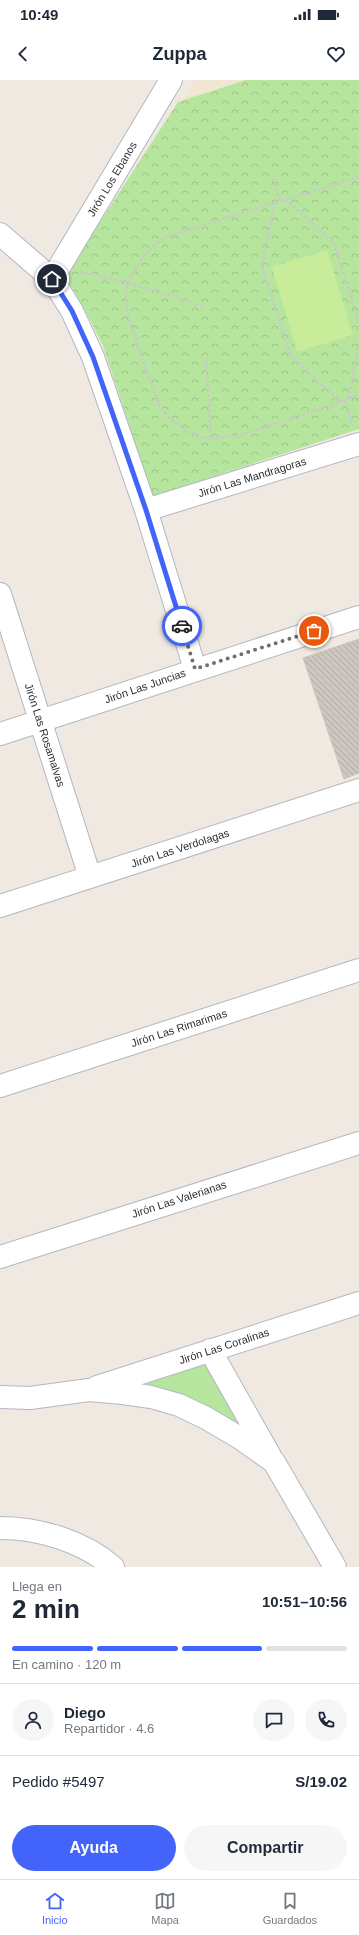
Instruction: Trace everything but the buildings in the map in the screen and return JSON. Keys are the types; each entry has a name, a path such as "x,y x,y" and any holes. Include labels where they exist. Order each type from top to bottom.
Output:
{"street":[{"name":"Jirón Los Ebanos","path":"52,279 171,80"},
{"path":"0,234 52,279 72,311 93,357 146,510 195,669"},
{"name":"Jirón Las Mandragoras","path":"146,510 356,436"},
{"name":"Jirón Las Rosamalvas","path":"0,594 90,877"},
{"name":"Jirón Las Juncias","path":"0,734 40,722 195,669 359,617"},
{"name":"Jirón Las Verdolagas","path":"0,906 359,790"},
{"name":"Jirón Las Rimarimas","path":"0,1086 359,970"},
{"name":"Jirón Las Valerianas","path":"0,1258 359,1143"},
{"name":"Jirón Las Coralinas","path":"89,1390 359,1303"},
{"path":"210,1350 274,1462 329,1565"},
{"path":"0,1397 30,1398 89,1390 144,1396 179,1405 206,1418 240,1438 274,1462"},
{"path":"0,1528 18,1528 49,1534 80,1547 113,1567"}],"path":[{"path":"359,177 280,200 169,236 154,245 142,258 127,282 126,294 127,312 159,405 170,419 189,433 211,439 243,435 340,401 359,396"},
{"path":"272,178 280,200"},
{"path":"286,199 334,243 359,324"},
{"path":"275,202 262,266 291,357 340,401"},
{"path":"80,272 127,282 174,296 202,307"},
{"path":"356,436 347,399 359,343"},
{"path":"206,359 211,439"}],"shaded area":[{"path":"196,80 246,80 184,100"}],"green space":[{"path":"246,80 359,80 359,429 153,496 103,346 87,314 65,276 178,102"},
{"path":"327,250 353,335 297,352 272,267"},
{"path":"206,1361 241,1417 233,1423 147,1390 148,1378"}],"way so far":[{"path":"182,626 195,669 314,631"}],"route":[{"path":"52,279 72,311 93,357 146,510 182,626"}]}
